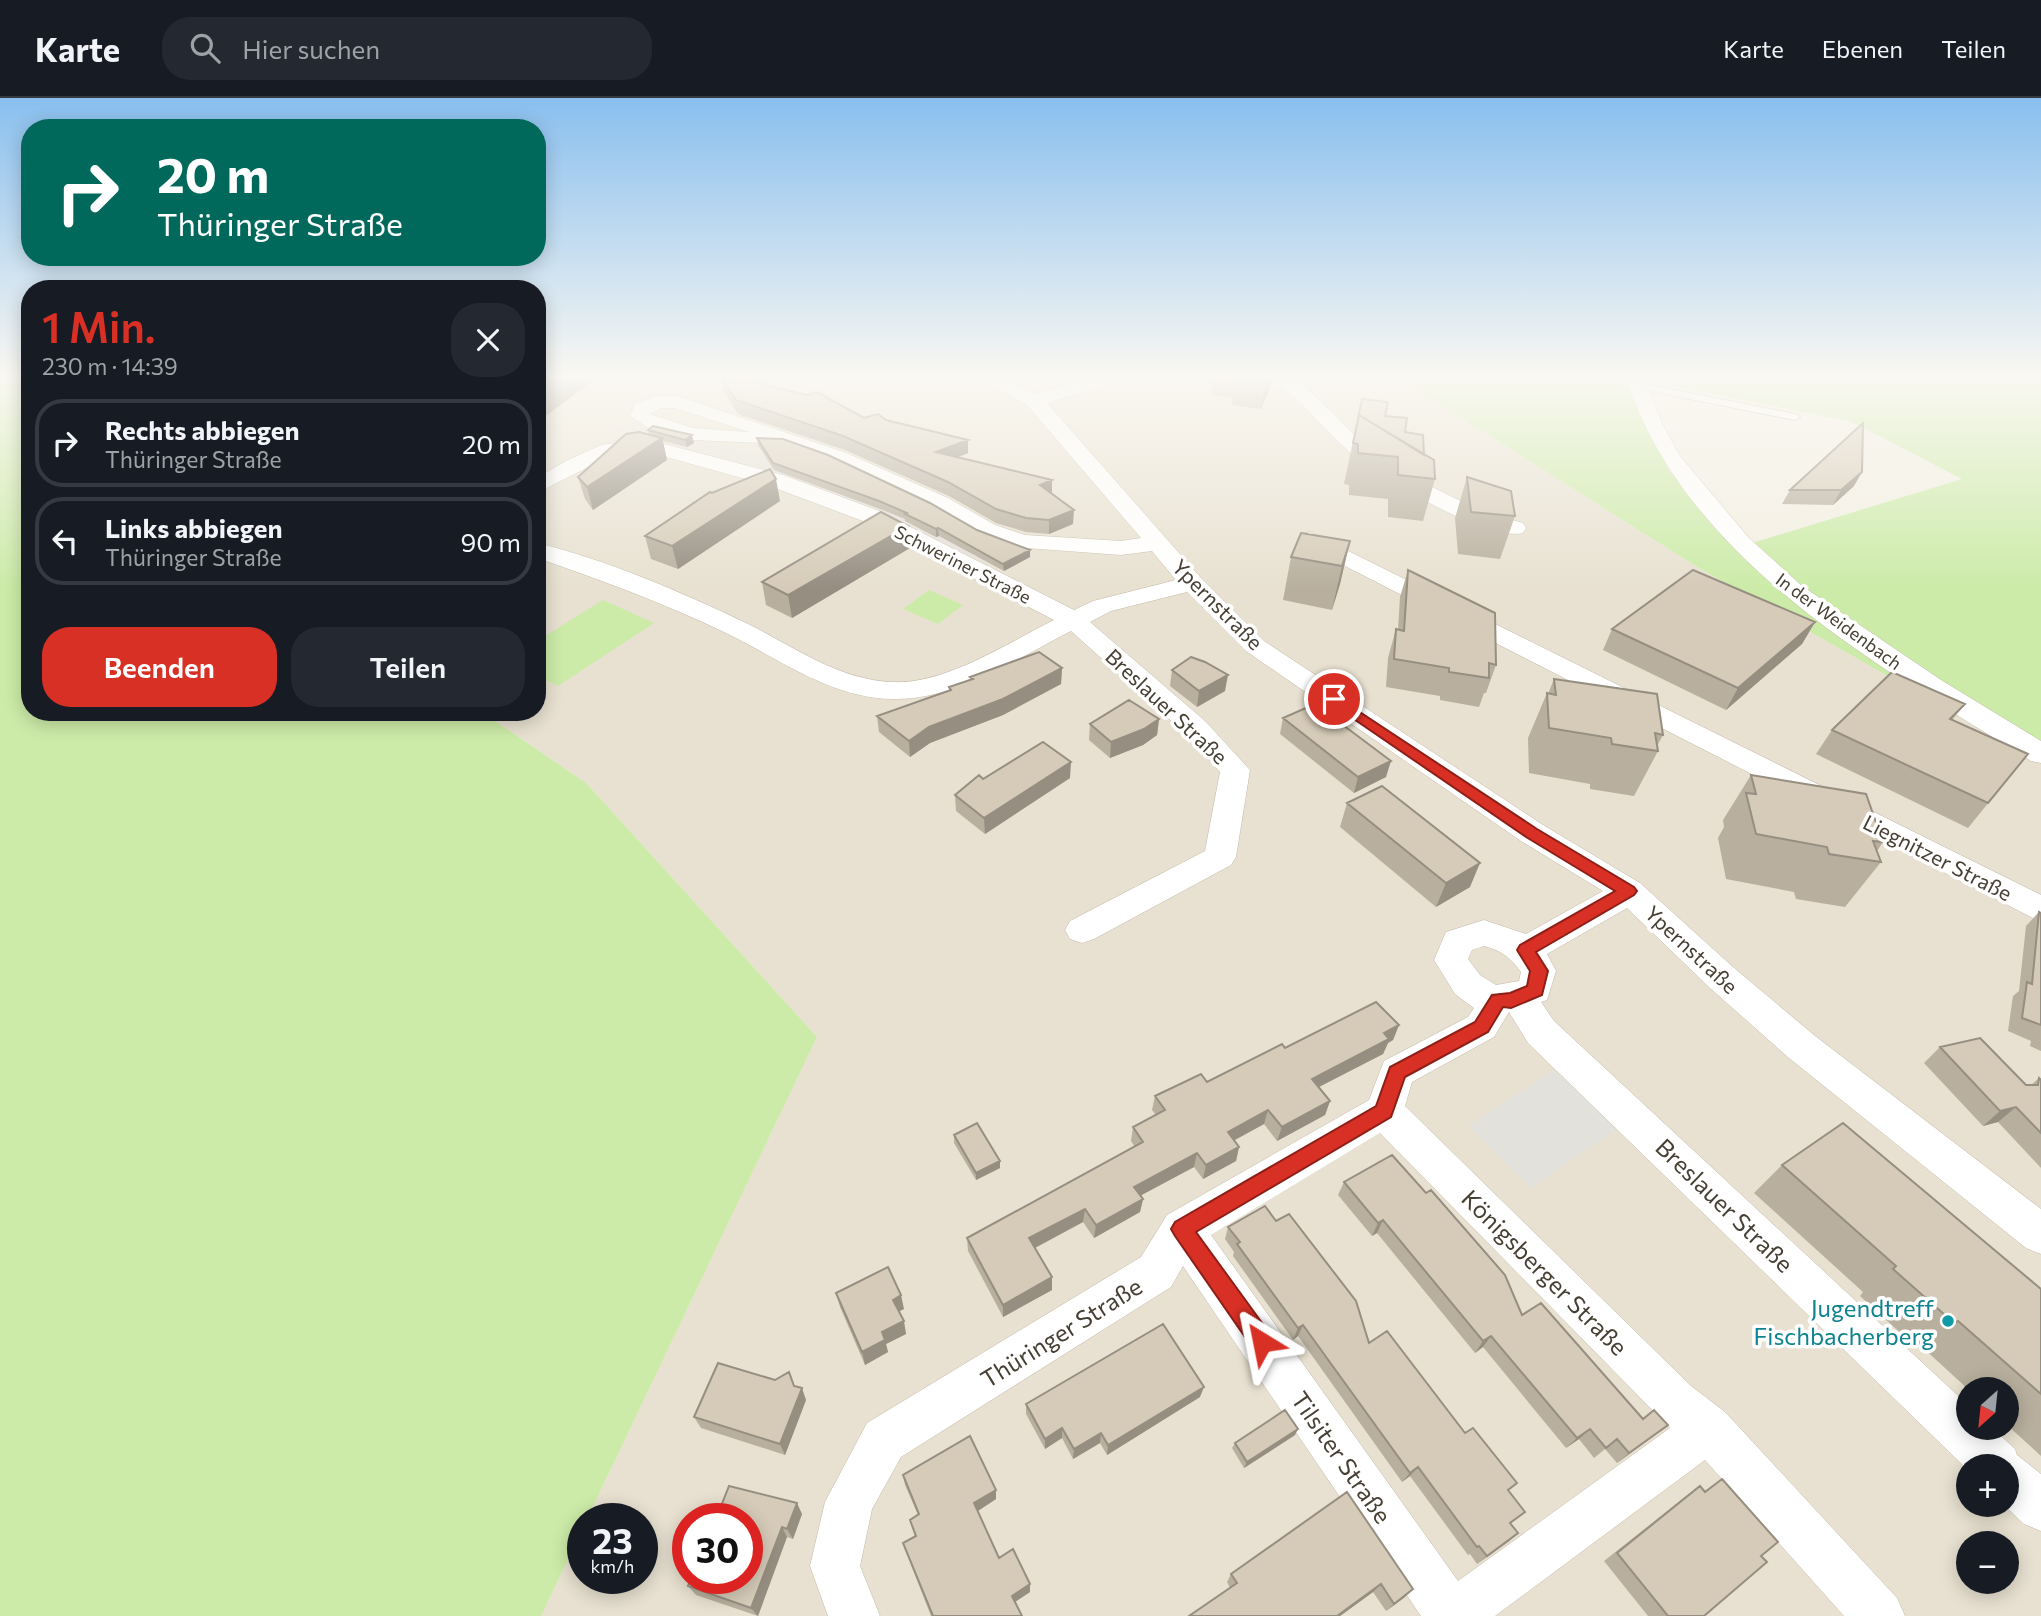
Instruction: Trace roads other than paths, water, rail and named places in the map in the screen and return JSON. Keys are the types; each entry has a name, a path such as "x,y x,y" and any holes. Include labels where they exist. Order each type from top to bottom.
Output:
{"street":[{"name":"Schweriner Straße","path":"546,482 608,449 628,447"},
{"name":"Schweriner Straße","path":"652,447 775,480 871,516 1073,620"},
{"path":"812,447 940,503 987,530 1021,542 1121,548 1159,543"},
{"name":"Ypernstraße","path":"1074,447 1192,583 1255,646 1532,833 1629,891 1677,933 1722,978 1802,1047 2041,1234"},
{"path":"1359,447 1400,476 1445,502 1492,523 1515,528"},
{"name":"In der Weidenbach","path":"1665,447 1741,543 1793,590 1931,686 2041,754"},
{"name":"Liegnitzer Straße","path":"1310,539 2041,910"},
{"path":"546,553 649,589 736,628 837,681 893,691 947,683 1102,606 1192,583"},
{"name":"Breslauer Straße","path":"1073,620 1195,727 1235,770 1220,857 1082,930"},
{"path":"1526,950 1629,891"},
{"path":"1484,933 1506,938 1526,950 1539,971 1535,990 1508,998 1480,994 1464,984 1451,960 1458,941 1484,933"},
{"path":"1384,1111 1397,1072 1481,1027 1508,998"},
{"name":"Breslauer Straße","path":"1508,998 1985,1454"},
{"name":"Thüringer Straße","path":"854,1616 835,1566 849,1502 884,1440 1156,1272 1182,1229 1384,1111"},
{"name":"Königsberger Straße","path":"1384,1111 1675,1402 1708,1429 1879,1616"},
{"name":"Tilsiter Straße","path":"1182,1229 1453,1615"},
{"path":"1453,1615 1708,1429"},
{"path":"2019,1486 2041,1507"}],"place":[{"name":"Jugendtreff Fischbacherberg","path":"1948,1321"}]}
